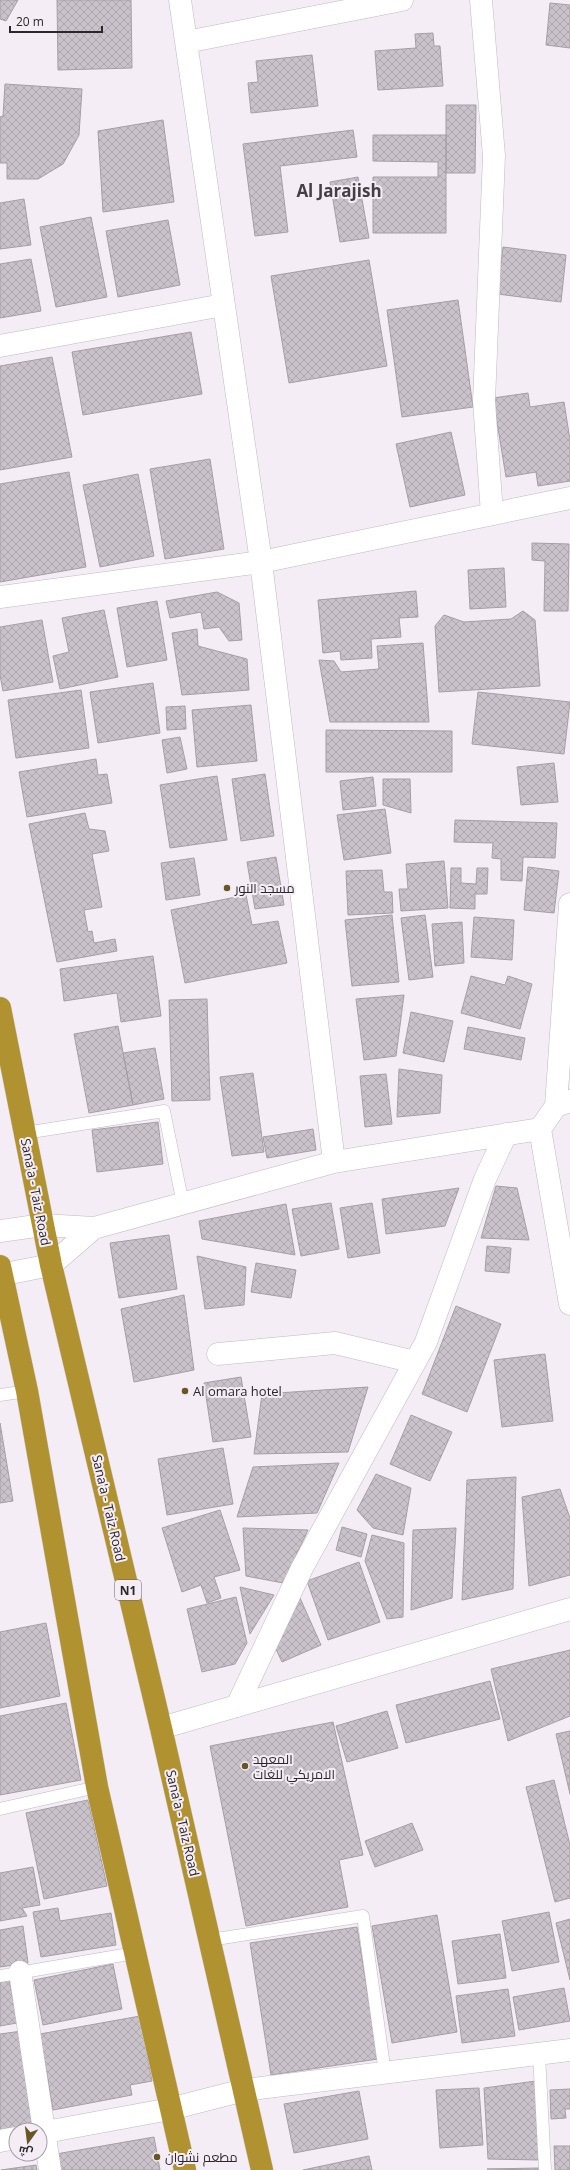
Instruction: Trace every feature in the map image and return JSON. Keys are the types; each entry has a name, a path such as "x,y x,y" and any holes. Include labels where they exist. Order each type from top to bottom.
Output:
{"highway":[{"name":"Sana'a - Taiz Road","path":"0,1008 51,1265 161,1728 262,2170"},
{"path":"1,1272 27,1391 97,1787 185,2170"}],"street":[{"path":"180,0 261,562 334,1162"},
{"path":"186,42 402,0"},
{"path":"481,0 494,156 484,400 492,514"},
{"path":"0,346 224,305"},
{"path":"0,597 261,562 570,498"},
{"path":"0,1232 43,1225 94,1228 334,1162 540,1129 563,1104 570,904"},
{"path":"540,1129 570,1304"},
{"path":"237,1706 302,1568 426,1342 485,1179 506,1134"},
{"path":"1,1272 51,1265 94,1228"},
{"path":"218,1354 335,1343 415,1362"},
{"path":"161,1728 570,1609"},
{"path":"10,1974 40,2122"},
{"path":"48,2132 170,2109 244,2090 570,2050"}],"lane":[{"path":"25,1133 164,1111 183,1204"},
{"path":"0,1395 27,1391"},
{"path":"0,1809 97,1787"},
{"path":"210,1940 363,1916 385,2073"},
{"path":"10,1974 134,1953"},
{"path":"539,2054 545,2170"}],"building":[{"path":"0,0 18,0 6,21 0,19"},
{"path":"57,0 131,0 132,68 58,70"},
{"path":"550,3 570,5 570,48 546,45"},
{"path":"433,33 434,46 440,46 443,86 378,90 375,51 416,48 415,34"},
{"path":"312,55 318,106 251,113 248,83 258,82 256,61"},
{"path":"5,84 82,89 79,135 63,164 38,179 7,179 7,163 0,163 0,117 3,116"},
{"path":"446,105 476,105 475,173 446,173"},
{"path":"163,120 174,202 103,212 98,131"},
{"path":"353,130 357,157 280,166 288,232 255,236 243,144"},
{"path":"373,135 446,135 446,233 373,233 373,177 438,177 438,162 373,161"},
{"path":"358,177 369,238 340,242 330,182"},
{"path":"24,199 31,245 0,249 0,203"},
{"path":"91,217 107,297 56,307 40,227"},
{"path":"168,220 180,285 118,297 106,231"},
{"path":"503,247 566,255 561,302 497,294"},
{"path":"31,259 41,311 0,318 0,264"},
{"path":"369,260 387,366 289,383 271,276"},
{"path":"458,300 473,407 402,417 387,310"},
{"path":"191,332 202,394 83,415 72,352"},
{"path":"52,357 72,457 0,470 0,366"},
{"path":"528,393 530,407 564,402 570,440 570,481 538,486 536,472 506,477 493,398"},
{"path":"451,432 465,495 410,507 396,444"},
{"path":"210,459 224,549 165,559 150,469"},
{"path":"69,472 86,567 0,582 0,484"},
{"path":"138,474 154,556 100,567 83,485"},
{"path":"532,543 569,544 568,611 544,611 545,561 532,560"},
{"path":"504,568 506,607 470,609 468,570"},
{"path":"416,591 418,617 399,618 401,637 371,639 372,658 341,660 340,651 323,653 318,600"},
{"path":"217,592 239,603 242,640 229,641 219,627 204,629 201,612 170,618 166,601"},
{"path":"157,601 167,660 127,667 117,608"},
{"path":"104,610 118,677 60,689 53,656 69,652 62,618"},
{"path":"523,611 535,620 540,686 439,692 435,626 444,615 464,622 511,619"},
{"path":"42,620 53,682 3,691 0,675 0,627"},
{"path":"197,629 198,646 247,659 249,690 182,695 172,633"},
{"path":"423,643 429,722 330,722 319,660 334,661 341,672 379,669 377,646"},
{"path":"153,683 160,733 98,743 90,692"},
{"path":"81,690 89,748 16,758 8,700"},
{"path":"478,692 570,702 564,754 472,744"},
{"path":"251,705 257,761 197,767 192,710"},
{"path":"185,706 186,729 167,730 166,707"},
{"path":"326,730 452,731 452,772 326,772"},
{"path":"180,737 187,769 167,773 162,740"},
{"path":"96,759 98,775 107,774 112,803 27,817 19,772"},
{"path":"554,763 558,802 521,805 517,767"},
{"path":"265,774 274,836 241,841 232,779"},
{"path":"217,776 227,840 170,848 160,785"},
{"path":"373,777 376,806 343,810 340,781"},
{"path":"383,779 410,779 411,813 383,805"},
{"path":"385,809 391,853 344,860 337,815"},
{"path":"85,813 89,829 105,831 109,851 92,854 102,907 84,910 88,932 92,931 94,943 115,939 117,951 57,962 29,824"},
{"path":"455,820 557,823 555,858 523,857 522,881 501,880 501,859 492,858 493,843 454,842"},
{"path":"276,857 284,905 255,909 247,862"},
{"path":"194,858 200,895 166,900 161,863"},
{"path":"444,861 448,908 401,911 399,889 408,889 406,864"},
{"path":"528,867 559,871 554,913 524,910"},
{"path":"451,868 461,868 461,883 476,884 477,868 488,868 487,894 475,894 475,909 450,908"},
{"path":"382,870 384,892 392,892 393,913 348,915 346,871"},
{"path":"246,895 252,925 278,921 287,963 185,983 171,910"},
{"path":"392,915 399,982 352,986 345,920"},
{"path":"425,915 433,977 409,980 401,918"},
{"path":"474,917 514,920 512,960 471,957"},
{"path":"462,922 464,963 435,966 432,924"},
{"path":"153,956 161,1016 121,1022 117,993 64,1001 60,969"},
{"path":"471,976 505,985 508,976 532,984 520,1029 461,1013"},
{"path":"404,995 396,1056 364,1060 356,999"},
{"path":"207,999 210,1100 172,1101 169,1000"},
{"path":"411,1012 453,1021 444,1062 403,1053"},
{"path":"118,1026 133,1105 89,1113 74,1034"},
{"path":"468,1027 525,1038 521,1060 464,1049"},
{"path":"155,1048 164,1099 133,1105 123,1053"},
{"path":"399,1069 442,1075 440,1113 397,1117"},
{"path":"253,1073 264,1152 232,1156 220,1077"},
{"path":"386,1074 392,1124 365,1127 360,1076"},
{"path":"158,1122 163,1164 97,1172 92,1130"},
{"path":"313,1129 316,1150 267,1158 263,1137"},
{"path":"496,1186 517,1188 529,1240 481,1238"},
{"path":"459,1188 445,1226 386,1234 382,1199"},
{"path":"331,1203 339,1249 301,1256 292,1209"},
{"path":"372,1203 380,1253 348,1258 340,1208"},
{"path":"286,1204 295,1255 202,1239 199,1221"},
{"path":"169,1235 177,1289 119,1298 110,1243"},
{"path":"487,1246 511,1248 509,1273 485,1271"},
{"path":"197,1256 246,1267 244,1305 205,1309"},
{"path":"256,1263 296,1270 291,1298 251,1292"},
{"path":"184,1295 194,1370 134,1382 121,1309"},
{"path":"456,1306 501,1324 467,1412 422,1394"},
{"path":"545,1354 553,1421 502,1427 494,1360"},
{"path":"241,1377 251,1437 213,1442 204,1383"},
{"path":"368,1387 348,1452 254,1454 262,1394"},
{"path":"411,1415 452,1432 430,1481 390,1464"},
{"path":"0,1423 13,1501 0,1503"},
{"path":"223,1448 233,1504 167,1515 158,1459"},
{"path":"339,1463 317,1513 237,1517 253,1467"},
{"path":"376,1474 411,1488 403,1535 373,1528 357,1510"},
{"path":"516,1477 513,1589 462,1600 467,1480"},
{"path":"560,1489 570,1518 570,1575 529,1586 522,1497"},
{"path":"220,1510 240,1570 214,1577 221,1598 207,1603 201,1585 182,1592 162,1528"},
{"path":"342,1527 367,1534 361,1557 336,1550"},
{"path":"243,1528 308,1530 283,1583 246,1576"},
{"path":"456,1528 452,1598 411,1610 413,1530"},
{"path":"372,1535 404,1543 403,1617 387,1619 365,1561"},
{"path":"359,1562 380,1622 328,1640 307,1581"},
{"path":"240,1587 274,1595 250,1634"},
{"path":"236,1597 247,1643 235,1664 202,1672 187,1609"},
{"path":"300,1598 321,1645 282,1662 274,1645"},
{"path":"46,1623 60,1696 0,1708 0,1632"},
{"path":"570,1650 570,1716 508,1741 491,1669"},
{"path":"490,1681 500,1719 406,1743 396,1705"},
{"path":"66,1703 81,1780 0,1795 0,1716"},
{"path":"387,1711 398,1748 347,1762 336,1726"},
{"path":"333,1722 363,1855 339,1860 348,1907 246,1926 210,1746"},
{"path":"570,1731 570,1794 556,1734"},
{"path":"554,1780 570,1845 570,1898 555,1902 526,1787"},
{"path":"88,1800 107,1886 44,1899 26,1813"},
{"path":"412,1823 423,1850 375,1867 365,1841"},
{"path":"33,1867 40,1905 22,1908 27,1916 0,1921 0,1873"},
{"path":"58,1908 60,1921 111,1913 116,1945 41,1957 33,1912"},
{"path":"549,1912 559,1962 512,1971 502,1921"},
{"path":"437,1915 457,2032 392,2043 372,1926"},
{"path":"570,1919 570,1980 556,1923"},
{"path":"23,1926 28,1963 0,1967 0,1930"},
{"path":"357,1927 378,2059 271,2075 250,1943"},
{"path":"500,1934 506,1978 458,1984 452,1941"},
{"path":"113,1964 122,2009 43,2025 34,1980"},
{"path":"9,1977 17,2023 0,2026 0,1978"},
{"path":"564,1988 570,2021 519,2030 513,1997"},
{"path":"508,1989 515,2036 462,2043 456,1996"},
{"path":"140,2016 152,2081 130,2085 132,2095 53,2110 40,2034"},
{"path":"22,2031 37,2122 8,2122 8,2130 0,2131 0,2034"},
{"path":"536,2081 539,2160 488,2159 484,2088"},
{"path":"479,2088 483,2145 440,2148 436,2090"},
{"path":"570,2089 570,2109 565,2109 566,2118 551,2119 550,2090"},
{"path":"359,2091 368,2139 294,2153 284,2104"},
{"path":"154,2137 160,2170 59,2170 56,2154"},
{"path":"554,2146 570,2146 570,2170 555,2170"},
{"path":"369,2156 372,2170 303,2170"},
{"path":"36,2165 37,2170 1,2170"},
{"path":"539,2168 539,2170 487,2169"}],"place":[{"name":"مسجد النور","path":"227,888"},
{"name":"Al omara hotel","path":"185,1391"},
{"name":"المعهد الامريكي للغات","path":"245,1766"},
{"name":"مطعم نشوان","path":"157,2157"}],"district":[{"name":"Al Jarajish","path":"339,190"}]}
